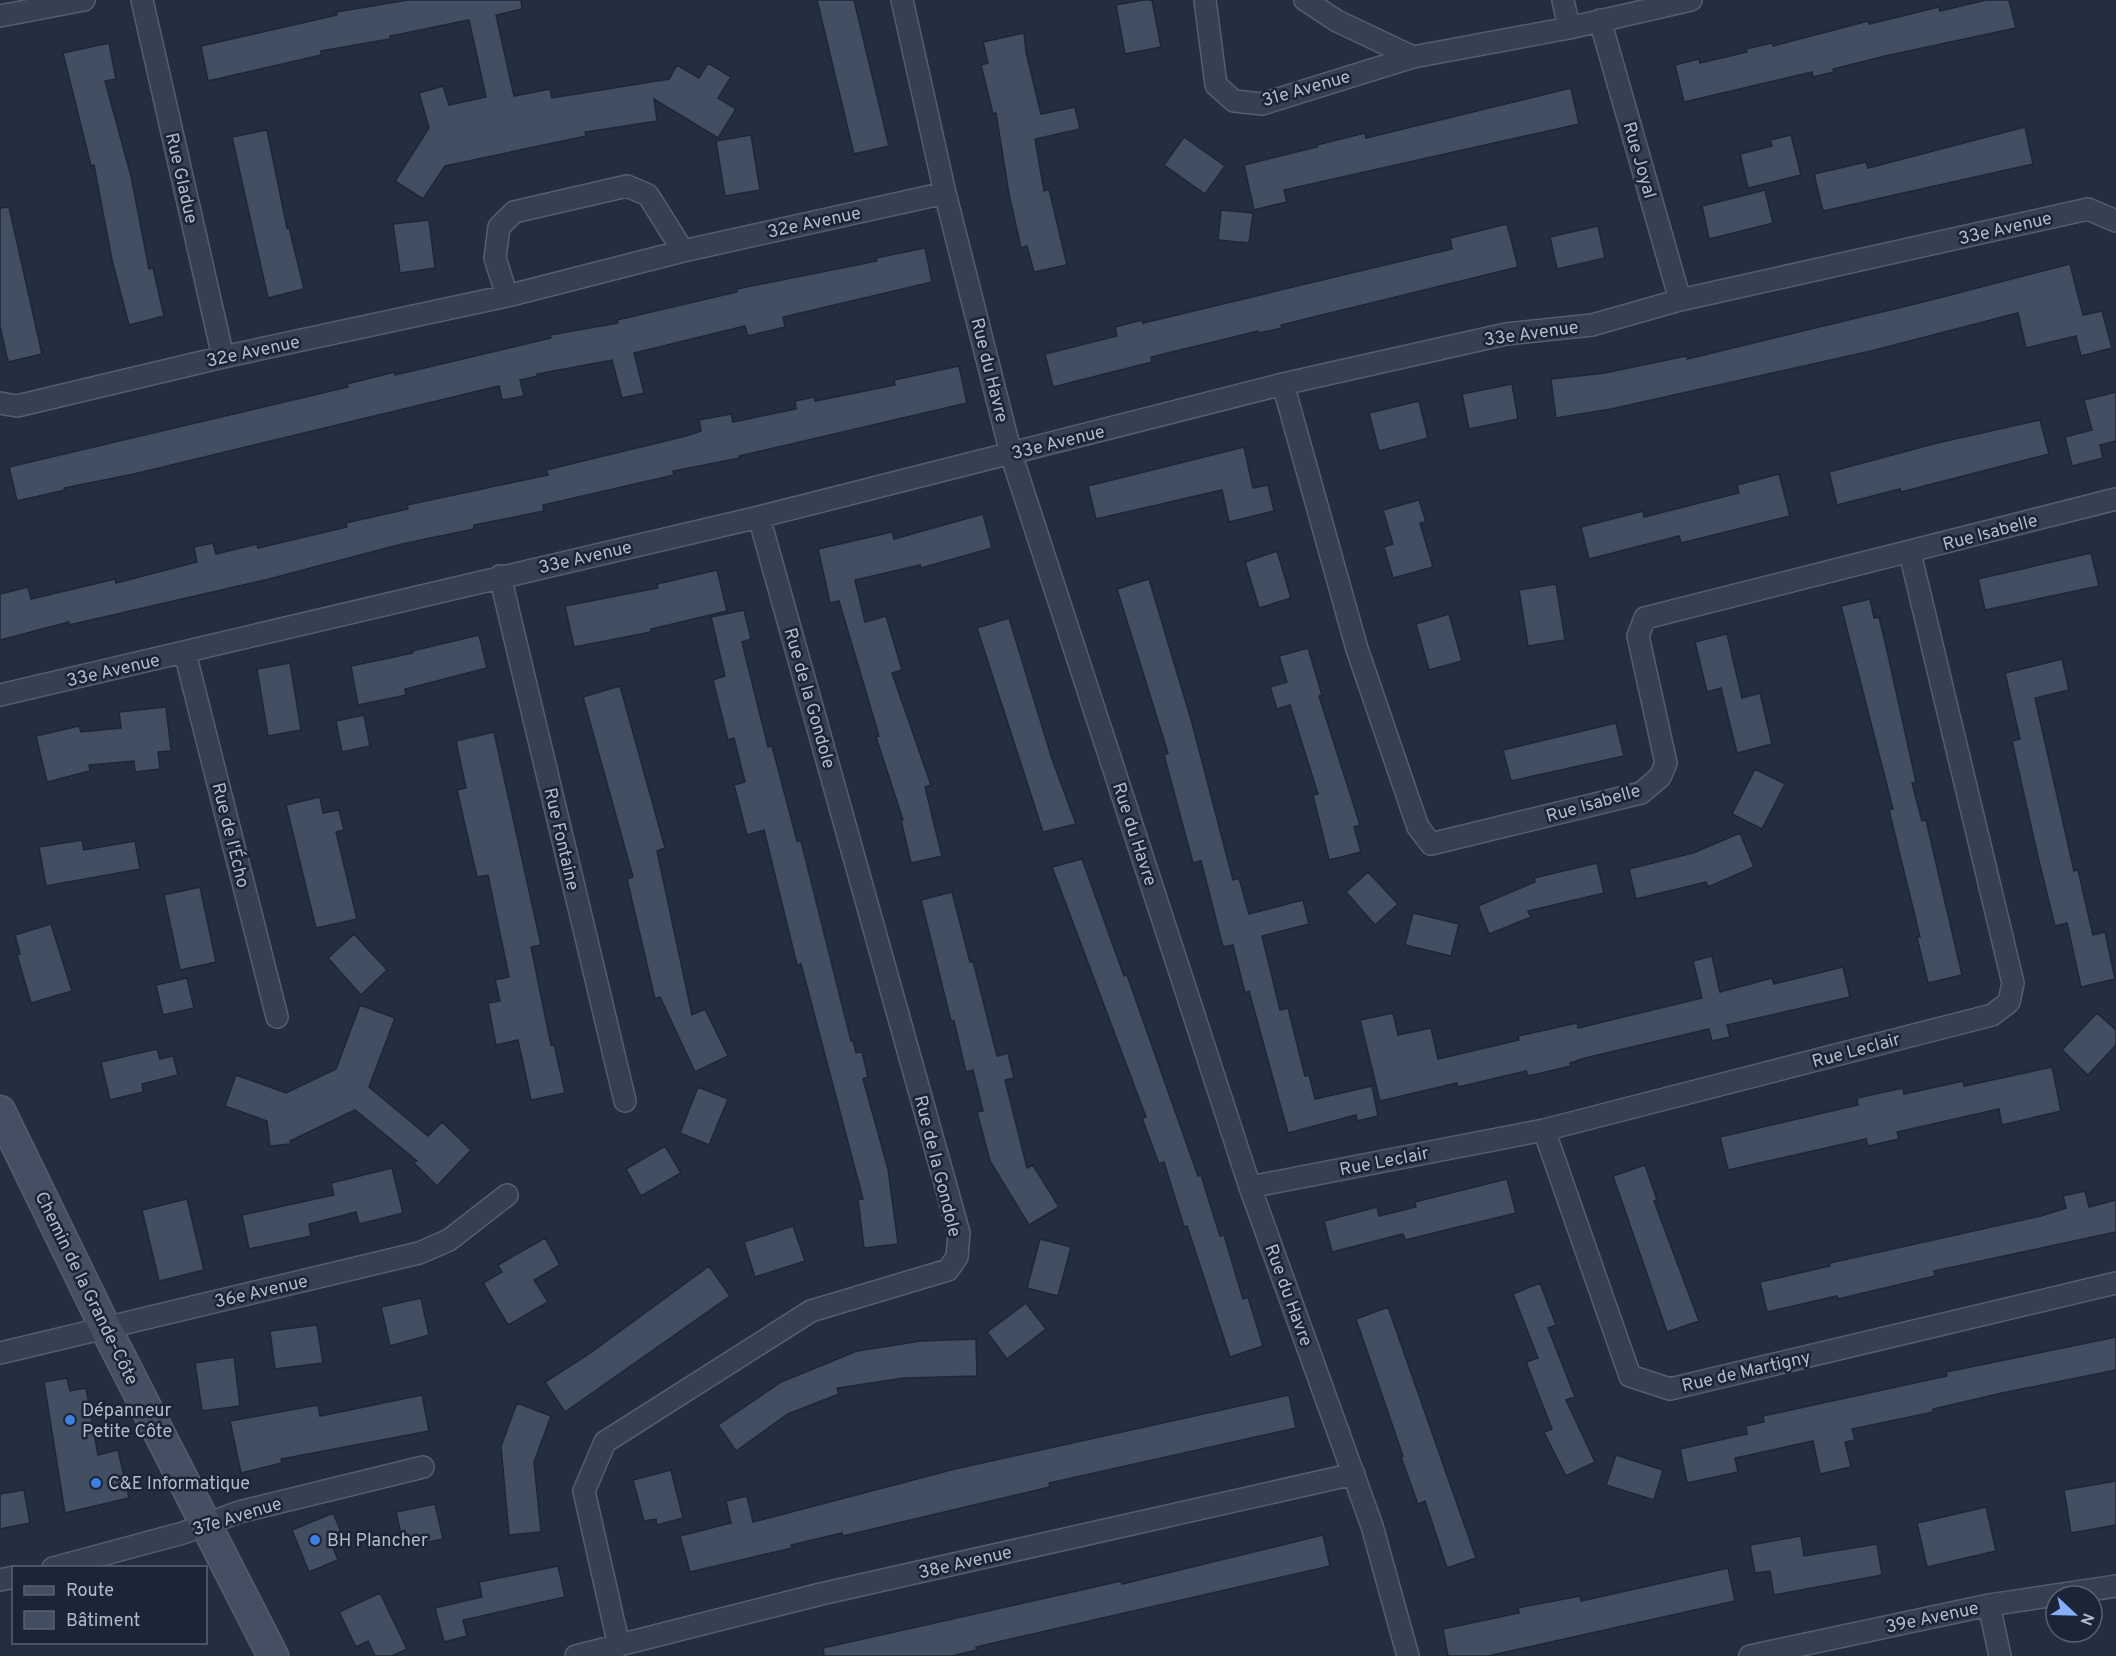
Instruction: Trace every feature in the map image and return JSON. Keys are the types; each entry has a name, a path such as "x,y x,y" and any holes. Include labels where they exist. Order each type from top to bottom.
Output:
{"main road":[{"name":"Chemin de la Grande-Côte","path":"2,1121 273,1656"}],"street":[{"path":"0,16 84,0"},
{"name":"Rue Gladue","path":"142,0 223,357"},
{"name":"Rue du Havre","path":"902,0 945,192 1011,454 1250,1187 1372,1526 1408,1656"},
{"name":"31e Avenue","path":"1205,0 1216,85 1234,100 1262,104 1413,57 1569,28 1691,0"},
{"path":"1305,0 1337,21 1413,57"},
{"path":"1563,0 1569,28"},
{"name":"Rue Joyal","path":"1600,20 1680,300"},
{"path":"507,296 495,258 499,227 514,212 627,186 648,195 683,250"},
{"name":"32e Avenue","path":"0,403 17,406 223,357 507,296 683,250 945,192"},
{"name":"33e Avenue","path":"0,695 759,517 1283,384 1506,334 1592,325 1680,300 2088,209 2116,221"},
{"name":"Rue Isabelle","path":"1283,384 1357,649 1418,826 1431,844 1641,793 1660,777 1666,763 1638,636 1645,618 1910,553 2116,499"},
{"name":"Rue de la Gondole","path":"619,1646 584,1491 605,1442 811,1311 948,1270 957,1257 959,1233 759,517"},
{"name":"Rue Leclair","path":"1250,1187 1544,1130 1992,1015 2009,1002 2013,982 1910,553"},
{"name":"Rue Fontaine","path":"500,576 625,1101"},
{"name":"Rue de l'Écho","path":"185,653 278,1017"},
{"name":"Rue de Martigny","path":"1544,1130 1630,1376 1670,1389 2116,1283"},
{"name":"36e Avenue","path":"0,1353 419,1253 449,1240 507,1195"},
{"name":"37e Avenue","path":"60,1566 172,1536 239,1512 423,1467"},
{"name":"38e Avenue","path":"576,1656 821,1594 1354,1474"},
{"name":"39e Avenue","path":"1750,1656 1989,1605 2116,1586"},
{"path":"1989,1605 2000,1656"}],"building":[{"path":"408,0 521,0 522,9 496,15 514,96 550,89 552,98 669,79 677,65 699,78 708,63 731,77 718,98 736,109 718,138 654,99 657,121 585,132 586,136 445,166 423,199 395,181 429,128 419,93 443,86 449,105 486,97 469,20 390,36 390,39 321,51 321,55 208,81 201,46 337,15 336,12"},
{"path":"817,0 854,0 889,146 854,154"},
{"path":"1152,0 1161,47 1125,54 1116,5"},
{"path":"1986,0 2009,0 2016,28 1885,56 1833,69 1834,72 1813,77 1812,72 1684,102 1675,65 1699,59 1700,63 1747,52 1746,49 1772,43 1773,46 1868,21 1869,24 1939,7 1940,11"},
{"path":"1024,33 1026,52 1041,114 1075,107 1080,129 1035,139 1044,191 1049,189 1067,265 1034,272 1027,246 1021,248 1009,194 996,113 993,114 981,65 988,63 983,42"},
{"path":"109,43 116,79 105,81 131,176 149,269 153,268 164,316 129,325 112,260 94,165 91,166 63,53"},
{"path":"1571,88 1579,124 1284,190 1287,202 1254,210 1244,165 1365,133 1366,138"},
{"path":"2025,127 2033,164 1823,211 1814,174 1866,162 1868,168"},
{"path":"267,130 287,228 289,227 304,289 268,298 232,137"},
{"path":"751,135 760,190 725,196 716,141"},
{"path":"1791,135 1801,175 1748,188 1740,154 1772,146 1770,140"},
{"path":"1184,137 1225,166 1205,194 1164,165"},
{"path":"1765,190 1773,223 1709,239 1702,206"},
{"path":"9,207 42,354 8,362 0,326 0,208"},
{"path":"1221,210 1253,213 1249,243 1218,240"},
{"path":"429,220 435,268 400,273 393,224"},
{"path":"1507,224 1518,267 1281,325 1282,328 1259,333 1258,331 1151,357 1152,362 1053,387 1045,354 1117,336 1115,327 1142,320 1143,323 1452,249 1450,238"},
{"path":"1598,226 1605,258 1557,269 1550,237"},
{"path":"925,248 932,282 783,317 785,327 748,336 745,326 634,353 644,393 622,398 612,360 537,374 538,376 520,380 524,396 502,400 499,386 17,501 9,467 348,387 347,384 395,372 395,375 551,338 550,335 618,323 617,320 737,292 737,289 877,261 876,258"},
{"path":"2070,264 2083,315 2102,311 2112,348 2081,356 2076,336 2026,348 2018,313 1871,351 1611,409 1556,418 1551,379 1605,373 1686,356 1687,359"},
{"path":"959,366 967,403 739,456 740,458 673,471 674,475 543,505 544,511 474,525 474,529 402,544 265,580 69,625 69,622 0,640 0,594 28,587 31,599 115,579 116,583 197,562 194,547 213,543 216,554 257,544 258,548 347,527 346,523 408,509 407,505 548,475 546,470 686,436 701,431 699,420 731,414 733,422 796,409 795,401 814,397 815,401 895,385 894,380"},
{"path":"1512,384 1518,419 1469,429 1462,394"},
{"path":"2116,392 2116,441 2100,445 2103,458 2072,466 2065,437 2092,430 2084,400"},
{"path":"1419,401 1428,438 1379,451 1369,413"},
{"path":"2040,420 2049,454 1901,492 1900,489 1837,505 1829,472 1937,443"},
{"path":"1244,447 1253,488 1268,485 1274,511 1229,522 1222,490 1096,519 1088,486"},
{"path":"1779,474 1790,516 1681,543 1679,536 1589,559 1581,527 1643,511 1644,517 1739,493 1737,485"},
{"path":"1419,500 1426,522 1420,523 1433,567 1393,578 1384,547 1393,544 1383,510"},
{"path":"983,514 992,548 921,568 920,565 855,580 865,622 886,616 902,670 892,673 931,785 925,787 942,856 911,863 901,820 903,820 876,737 879,736 839,601 830,603 818,549 892,532 894,539"},
{"path":"1277,551 1291,598 1259,608 1245,562"},
{"path":"2091,553 2099,586 1985,610 1978,579"},
{"path":"717,570 727,611 651,629 651,632 574,647 565,606 658,588 657,584"},
{"path":"1149,579 1192,723 1233,880 1239,878 1249,914 1303,900 1309,924 1262,936 1280,1010 1288,1008 1305,1076 1309,1075 1315,1099 1372,1086 1378,1116 1357,1121 1356,1115 1288,1133 1249,991 1245,993 1233,945 1223,947 1201,861 1193,863 1164,755 1168,753 1117,589"},
{"path":"1556,584 1565,640 1528,646 1519,590"},
{"path":"1870,599 1874,618 1879,617 1916,782 1912,783 1922,821 1926,820 1962,975 1928,983 1917,937 1920,937 1889,810 1893,809 1841,606"},
{"path":"744,610 751,639 742,642 768,747 772,746 797,841 801,841 851,1041 853,1040 856,1053 862,1052 868,1077 863,1079 888,1169 898,1244 864,1248 858,1199 863,1199 801,964 797,965 764,830 747,835 734,785 745,782 734,738 728,740 713,680 725,676 711,617"},
{"path":"1449,614 1462,661 1429,670 1416,624"},
{"path":"1009,618 1052,759 1076,824 1043,832 977,628"},
{"path":"1727,634 1742,698 1760,693 1772,744 1737,753 1721,688 1707,692 1695,642"},
{"path":"479,635 487,668 405,689 406,695 358,705 351,666 413,653 412,651"},
{"path":"1308,648 1322,695 1319,696 1360,825 1354,827 1361,852 1329,860 1313,795 1318,794 1290,705 1277,709 1270,687 1287,682 1279,656"},
{"path":"2062,659 2069,690 2035,698 2074,871 2078,870 2093,935 2105,932 2115,979 2081,987 2067,923 2055,926 2038,857 2012,741 2020,739 2005,673"},
{"path":"290,663 301,730 268,736 257,669"},
{"path":"620,686 665,848 657,851 692,1015 705,1009 728,1056 695,1072 660,997 655,999 627,879 633,877 583,697"},
{"path":"166,707 171,751 158,752 160,769 135,772 134,761 89,765 90,771 47,782 36,736 79,726 81,732 121,728 119,712"},
{"path":"364,715 370,746 342,752 336,721"},
{"path":"1616,723 1624,756 1511,781 1503,750"},
{"path":"494,732 541,945 531,947 551,1045 554,1044 565,1093 531,1100 518,1040 496,1045 488,1003 500,1001 495,980 509,977 488,875 477,877 457,790 466,788 456,741"},
{"path":"1755,769 1785,784 1762,829 1732,814"},
{"path":"320,797 323,813 339,810 344,830 336,832 357,919 316,928 286,805"},
{"path":"1740,833 1754,867 1708,887 1706,882 1636,899 1629,869 1693,853"},
{"path":"82,840 84,850 135,841 140,869 46,886 39,847"},
{"path":"1082,859 1124,976 1127,975 1198,1176 1201,1175 1220,1236 1224,1235 1243,1299 1248,1297 1263,1346 1230,1357 1187,1226 1184,1227 1164,1162 1159,1164 1142,1118 1146,1117 1052,867"},
{"path":"1597,863 1604,893 1528,911 1531,917 1489,934 1478,906 1535,882 1534,878"},
{"path":"1368,872 1398,904 1375,925 1346,892"},
{"path":"200,887 216,962 180,970 164,895"},
{"path":"952,892 970,962 973,961 997,1056 1008,1053 1014,1078 1005,1080 1027,1168 1033,1165 1059,1207 1029,1225 990,1161 977,1112 983,1111 973,1070 966,1072 921,900"},
{"path":"1413,913 1459,924 1451,956 1405,945"},
{"path":"51,924 72,991 31,1003 17,955 20,954 15,935"},
{"path":"354,934 387,970 361,995 328,958"},
{"path":"1712,956 1720,992 1772,978 1774,984 1843,967 1850,997 1727,1025 1730,1037 1712,1041 1709,1029 1585,1058 1570,1063 1571,1066 1528,1076 1526,1071 1458,1087 1457,1083 1380,1101 1360,1020 1393,1013 1398,1035 1431,1028 1438,1059 1519,1040 1518,1036 1577,1023 1578,1028 1702,998 1693,961"},
{"path":"187,978 194,1008 163,1015 156,985"},
{"path":"360,1005 395,1018 369,1087 428,1136 442,1122 471,1150 437,1186 413,1162 417,1161 355,1110 290,1141 291,1144 270,1146 267,1121 225,1106 236,1075 286,1093 336,1069"},
{"path":"2097,1013 2116,1030 2116,1045 2088,1075 2062,1050"},
{"path":"157,1049 160,1059 173,1056 178,1075 142,1084 143,1092 110,1100 101,1062"},
{"path":"2052,1067 2061,1111 2002,1125 1999,1109 1897,1132 1899,1139 1868,1146 1866,1139 1728,1170 1720,1137 1858,1105 1857,1098 1903,1088 1904,1094 1963,1081 1964,1086"},
{"path":"698,1087 728,1099 709,1145 680,1133"},
{"path":"665,1146 681,1173 641,1196 626,1169"},
{"path":"1645,1165 1657,1200 1654,1201 1699,1321 1667,1332 1613,1176"},
{"path":"392,1168 403,1213 359,1224 356,1212 309,1224 311,1236 249,1249 242,1215 334,1195 331,1183"},
{"path":"1507,1179 1516,1213 1405,1240 1403,1234 1332,1252 1324,1221 1377,1207 1379,1216 1416,1207 1415,1202"},
{"path":"2085,1191 2089,1207 2116,1200 2116,1232 1934,1271 1935,1276 1838,1299 1837,1296 1767,1312 1760,1282 1830,1266 1830,1263 2041,1216 2066,1208 2063,1196"},
{"path":"187,1199 204,1270 159,1281 142,1210"},
{"path":"793,1226 805,1261 755,1277 744,1242"},
{"path":"545,1238 560,1265 534,1280 548,1302 508,1325 483,1283 502,1272 498,1265"},
{"path":"1040,1239 1071,1247 1058,1296 1027,1288"},
{"path":"709,1266 730,1296 565,1412 545,1382 589,1354"},
{"path":"1540,1283 1556,1325 1548,1328 1575,1397 1566,1400 1595,1462 1566,1476 1544,1432 1552,1429 1526,1362 1538,1358 1513,1294"},
{"path":"421,1298 429,1335 390,1346 381,1307"},
{"path":"1026,1303 1046,1329 1007,1359 987,1332"},
{"path":"1388,1307 1476,1558 1447,1568 1425,1501 1418,1504 1356,1319"},
{"path":"317,1325 323,1363 275,1369 270,1331"},
{"path":"2116,1337 2116,1370 2002,1393 1933,1409 1933,1412 1852,1429 1855,1440 1845,1442 1851,1467 1820,1474 1813,1441 1735,1458 1738,1472 1687,1483 1680,1449 1747,1434 1746,1426 1764,1422 1763,1416 1947,1376 1946,1372"},
{"path":"976,1339 977,1376 904,1378 837,1388 839,1394 788,1414 736,1451 718,1425 781,1382 857,1351 921,1341"},
{"path":"234,1357 240,1406 202,1411 195,1363"},
{"path":"67,1378 70,1391 86,1388 98,1455 118,1450 129,1498 65,1513 44,1382"},
{"path":"422,1395 429,1431 281,1459 282,1463 241,1473 230,1421 318,1405 320,1416"},
{"path":"1289,1395 1296,1428 1049,1483 1050,1487 843,1536 842,1533 791,1545 792,1548 690,1572 680,1536 731,1523 726,1501 747,1496 753,1522 955,1469"},
{"path":"517,1403 551,1416 534,1462 541,1532 509,1535 501,1446"},
{"path":"1616,1455 1663,1470 1654,1500 1606,1485"},
{"path":"671,1470 683,1518 657,1525 656,1519 644,1521 633,1480"},
{"path":"2116,1481 2116,1525 2071,1533 2064,1490"},
{"path":"24,1490 30,1523 0,1529 0,1494"},
{"path":"435,1504 443,1539 404,1547 396,1512"},
{"path":"1986,1507 1996,1551 1927,1567 1917,1523"},
{"path":"333,1513 342,1534 330,1540 338,1560 309,1572 292,1530"},
{"path":"1323,1535 1330,1566 976,1647 977,1650 952,1656 824,1656 823,1648 1121,1581 1122,1584"},
{"path":"1801,1536 1804,1556 1877,1544 1882,1575 1774,1595 1770,1571 1755,1573 1750,1545"},
{"path":"558,1566 565,1597 463,1620 467,1636 444,1642 435,1608 482,1597 479,1582"},
{"path":"1728,1568 1735,1601 1488,1656 1448,1656 1443,1629 1519,1613 1518,1608 1580,1596 1581,1601"},
{"path":"380,1593 407,1649 392,1656 375,1656 368,1641 356,1647 339,1612"}],"place":[{"name":"Dépanneur Petite Côte","path":"70,1420"},
{"name":"C&E Informatique","path":"96,1483"},
{"name":"BH Plancher","path":"315,1540"}]}
